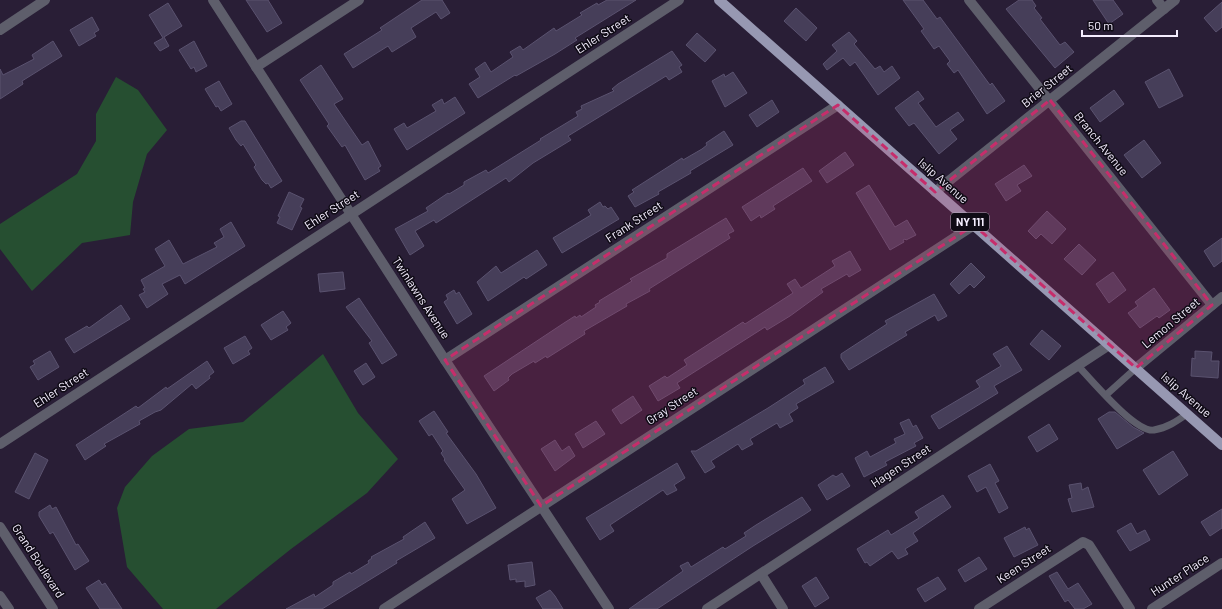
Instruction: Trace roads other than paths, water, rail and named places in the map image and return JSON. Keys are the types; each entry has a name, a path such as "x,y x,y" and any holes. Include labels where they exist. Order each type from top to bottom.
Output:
{"main road":[{"name":"Islip Avenue","path":"719,0 1222,445"}],"street":[{"path":"0,30 45,0"},
{"name":"Twinlawns Avenue","path":"213,0 445,360 609,609"},
{"path":"256,67 360,0"},
{"name":"Ehler Street","path":"0,444 350,213 679,0"},
{"name":"Branch Avenue","path":"969,0 1212,305"},
{"path":"1157,0 1164,9"},
{"name":"Brier Street","path":"935,192 1175,0"},
{"name":"Frank Street","path":"445,360 838,105"},
{"name":"Gray Street","path":"384,609 974,226"},
{"name":"Lemon Street","path":"1136,368 1222,297"},
{"name":"Hagen Street","path":"707,609 1109,345"},
{"name":"Grand Boulevard","path":"1,530 53,609"},
{"name":"Keen Street","path":"979,609 1083,542 1089,545 1130,609"},
{"name":"Hunter Place","path":"1152,609 1222,563"},
{"path":"761,574 783,609"},
{"path":"0,596 9,609"}],"lane":[{"path":"1078,366 1133,423 1153,430 1170,425 1187,414"},
{"path":"1106,395 1136,368"}]}
